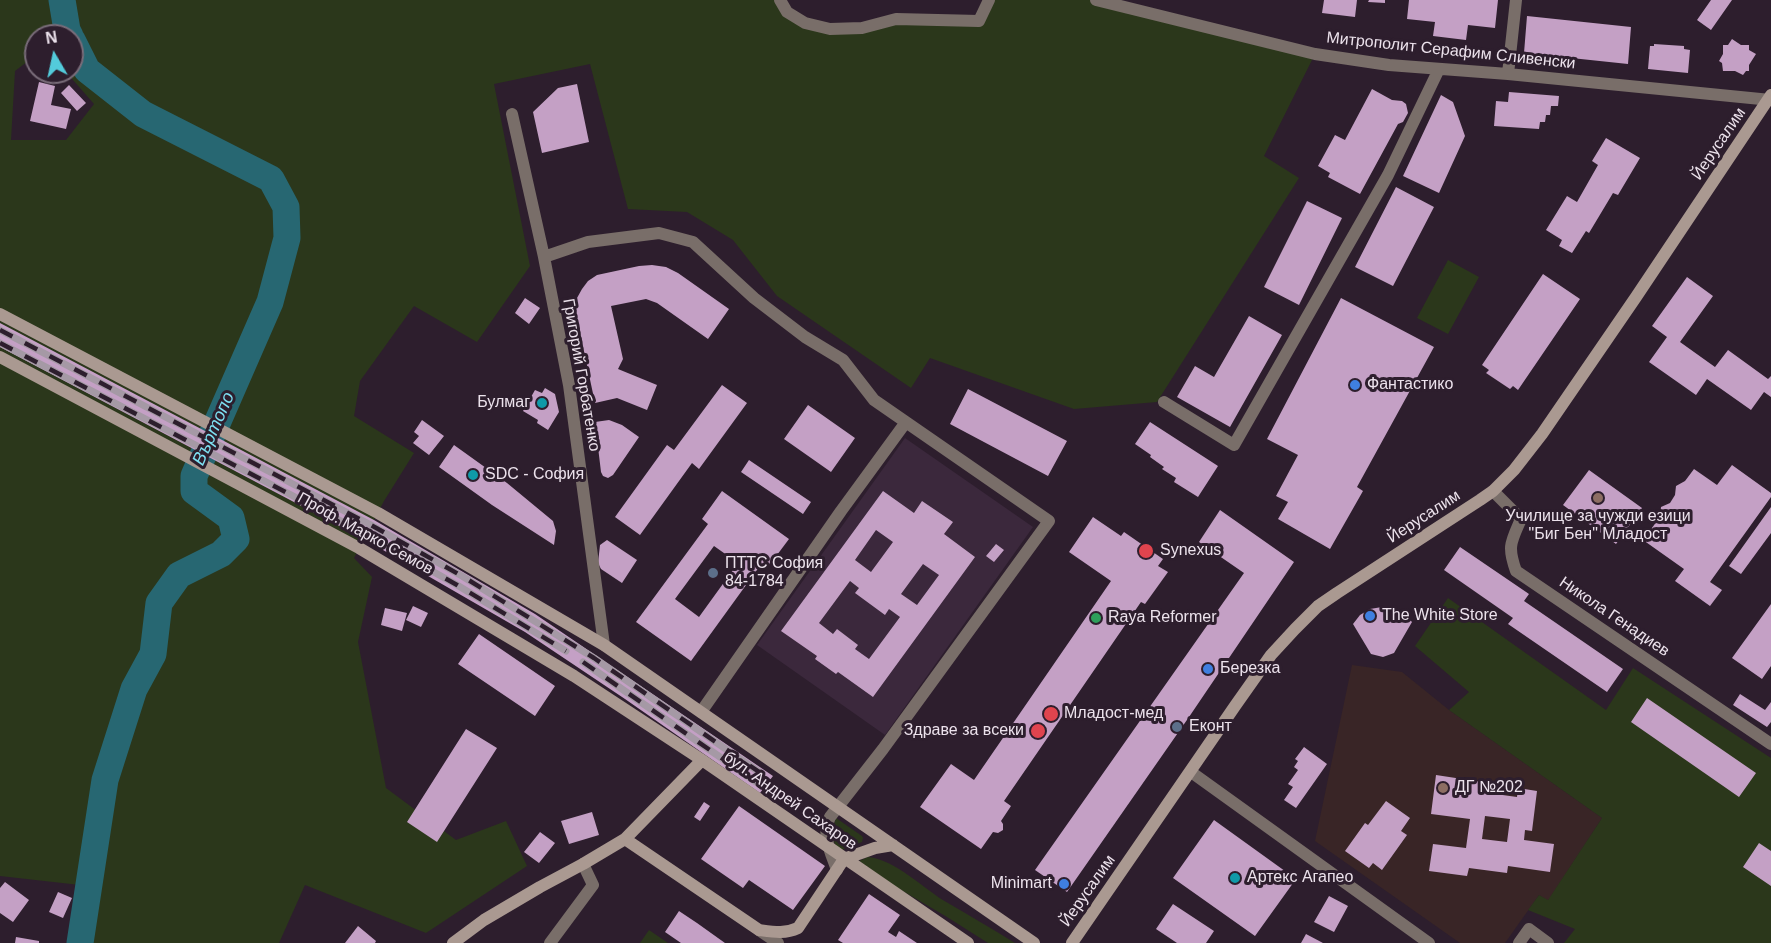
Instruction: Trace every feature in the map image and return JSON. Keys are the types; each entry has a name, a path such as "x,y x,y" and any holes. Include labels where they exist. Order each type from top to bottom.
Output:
{"main road":[{"name":"Йерусалим","path":"1072,943 1271,655 1318,606 1493,491 1514,470 1542,434 1770,98"},
{"name":"Проф. Марко Семов","path":"0,314 378,513 604,645 702,712"},
{"name":"Проф. Марко Семов","path":"0,357 359,548 574,676 702,760"},
{"name":"бул. Андрей Сахаров","path":"702,712 1034,943"},
{"name":"бул. Андрей Сахаров","path":"453,943 484,920 626,838 702,760 968,943"},
{"path":"626,838 759,930 781,933 798,928 844,859 875,848 894,845"}],"street":[{"path":"780,0 787,12 805,23 830,29 862,28 896,19 979,21 989,0"},
{"name":"Митрополит Серафим Сливенски","path":"1096,0 1314,54 1389,65 1770,98"},
{"path":"1508,74 1516,0"},
{"path":"1164,402 1234,445 1388,175 1439,69"},
{"name":"Григорий Горбатенко","path":"512,114 544,257 569,385 604,645"},
{"path":"544,257 588,242 659,233 693,242 754,298 805,337 843,360 874,400 1049,521 884,749 830,817 825,835 837,870"},
{"path":"702,712 841,511 906,422"},
{"name":"Никола Генадиев","path":"1493,491 1521,519 1511,542 1511,557 1516,571 1771,744"},
{"path":"1191,772 1429,943"},
{"path":"550,943 593,885 583,864"},
{"path":"1519,943 1529,929 1548,943"},
{"path":"759,930 778,943"}],"shaded area":[{"path":"905,438 1033,527 885,735 757,645"},
{"name":"ДГ №202","path":"1352,665 1402,672 1449,710 1602,818 1548,901 1539,895 1505,943 1460,943 1315,841"}],"green space":[{"path":"0,0 780,0 787,12 830,29 896,19 979,21 989,0 1097,0 1315,54 1264,156 1299,178 1157,402 1074,409 930,358 911,388 777,296 733,240 687,212 628,209 590,64 494,84 530,266 477,342 414,306 360,381 354,416 414,453 384,501 354,558 372,577 358,642 386,788 456,840 506,821 527,866 426,933 305,885 279,943 70,943 80,885 0,876"},
{"path":"1448,260 1479,277 1448,334 1417,318"},
{"path":"1448,598 1606,710 1633,668 1771,758 1771,943 1564,943 1575,929 1528,910 1539,895 1548,900 1602,818 1449,710 1469,692 1415,646"},
{"path":"836,818 862,836 862,842 839,851 834,843 833,835"},
{"path":"868,857 889,863 939,897 1015,943 988,943 896,887 859,861"},
{"path":"649,930 668,943 640,943"}],"building":[{"path":"1324,0 1357,0 1355,17 1322,13"},
{"path":"1369,0 1385,0 1385,3 1368,2"},
{"path":"1409,0 1498,0 1495,28 1468,25 1466,40 1433,36 1435,22 1407,19"},
{"path":"1711,0 1732,0 1711,30 1697,20"},
{"path":"1527,16 1631,27 1628,64 1524,53"},
{"path":"1732,39 1741,45 1749,45 1749,50 1756,54 1749,65 1749,71 1743,75 1735,71 1723,71 1722,63 1719,61 1723,54 1723,45 1728,45"},
{"path":"1654,44 1684,46 1684,49 1690,50 1688,73 1648,69 1650,46"},
{"path":"39,84 55,86 51,105 71,109 66,129 30,121"},
{"path":"577,84 589,142 542,153 533,112 558,88"},
{"path":"69,85 86,103 77,111 61,93"},
{"path":"1372,89 1392,100 1402,101 1406,104 1408,113 1403,122 1398,124 1360,194 1328,177 1330,173 1318,166 1335,135 1345,140"},
{"path":"1509,92 1559,96 1558,106 1551,106 1550,115 1546,115 1545,122 1540,122 1539,129 1494,126 1496,101 1508,102"},
{"path":"1441,95 1453,102 1465,136 1439,193 1403,176"},
{"path":"1606,138 1640,158 1618,195 1613,193 1589,233 1586,231 1572,253 1559,246 1562,240 1546,230 1567,196 1577,202 1598,165 1592,161"},
{"path":"1396,187 1434,207 1393,286 1355,267"},
{"path":"1307,201 1342,218 1299,305 1264,287"},
{"path":"652,265 666,267 678,273 729,309 708,339 657,303 646,299 611,306 623,359 618,369 657,385 647,410 617,398 595,403 575,309 577,298 588,281 597,275"},
{"path":"1543,274 1580,299 1518,390 1513,386 1510,389 1486,373 1489,370 1482,365"},
{"path":"1687,277 1713,296 1680,342 1715,367 1728,350 1768,379 1771,376 1771,397 1764,392 1751,410 1707,379 1696,395 1649,362 1667,337 1652,326"},
{"path":"525,298 540,308 529,324 515,313"},
{"name":"Фантастико","path":"1341,298 1434,347 1357,487 1363,491 1330,549 1278,519 1288,502 1276,496 1298,455 1267,439"},
{"path":"1249,316 1282,335 1230,427 1177,397 1195,366 1214,377"},
{"path":"0,323 374,520 535,614 773,776 760,793 525,632 364,539 0,347"},
{"path":"722,385 747,403 699,469 692,463 640,535 615,517 667,445 674,450"},
{"name":"Булмаг","path":"545,388 555,394 559,412 548,430 537,423 538,420 523,411 535,390 542,393"},
{"path":"968,389 1067,441 1048,476 950,424"},
{"path":"808,405 855,438 831,472 784,439"},
{"path":"422,420 444,436 429,455 413,443 419,436 414,432"},
{"path":"609,420 622,425 639,437 613,475 608,478 601,472 595,422"},
{"path":"1150,422 1218,466 1198,497 1174,482 1176,478 1162,469 1164,467 1135,444"},
{"path":"454,445 507,483 553,521 556,531 554,545 439,467"},
{"path":"749,460 811,502 803,514 741,472"},
{"path":"1732,465 1771,493 1771,497 1710,582 1722,590 1710,606 1675,581 1684,569 1643,540 1660,517 1661,507 1670,503 1675,495 1676,486 1685,481 1694,469 1717,485"},
{"path":"1589,470 1642,508 1616,544 1563,505"},
{"path":"722,491 789,539 768,567 762,563 691,661 636,622 708,524 702,519","holes":["714,546 738,563 699,617 675,599"]},
{"path":"883,491 914,513 922,501 953,522 944,534 975,557 873,697 815,659 817,656 781,631","holes":["876,530 893,542 871,572 855,560","923,564 939,575 917,605 901,594","850,581 859,588 855,593 885,615 889,609 900,617 869,659 855,649 858,645 837,629 833,634 819,623"]},
{"path":"1771,507 1771,533 1741,574 1729,566"},
{"path":"1220,510 1294,562 1067,892 1035,870 1244,573 1199,542"},
{"path":"1093,517 1121,536 1124,532 1163,559 1158,566 1168,572 1145,604 1141,602 1004,801 1011,806 1001,821 1003,830 998,833 993,832 981,849 920,807 951,764 974,780 1111,581 1069,552"},
{"path":"607,540 637,560 622,583 601,569 598,563 600,545"},
{"path":"996,544 1004,550 994,562 986,556"},
{"path":"1460,547 1529,594 1524,601 1623,669 1607,692 1508,624 1513,618 1444,570"},
{"path":"1771,604 1771,666 1762,679 1732,658"},
{"path":"413,606 428,613 421,627 406,620"},
{"path":"1382,607 1404,614 1412,622 1394,653 1383,657 1371,654 1353,624 1360,615 1370,609"},
{"path":"385,608 407,613 402,631 381,625"},
{"path":"479,634 555,686 535,716 458,664"},
{"path":"1740,694 1765,710 1771,702 1771,722 1767,727 1733,705"},
{"path":"1647,698 1756,773 1739,797 1631,722"},
{"path":"466,729 497,748 437,842 407,822"},
{"path":"1304,747 1327,764 1296,808 1284,800 1293,787 1288,784 1298,770 1294,767 1298,761 1295,759"},
{"path":"1436,775 1482,782 1481,792 1517,797 1518,788 1537,791 1532,831 1525,830 1524,840 1554,844 1550,872 1508,866 1507,873 1469,868 1467,876 1429,871 1433,844 1466,848 1470,819 1431,814","holes":["1485,816 1510,819 1507,842 1482,839"]},
{"path":"1386,801 1410,818 1401,831 1407,835 1382,870 1373,863 1369,868 1345,851 1365,823 1368,825"},
{"path":"704,802 710,806 700,821 694,817"},
{"path":"739,806 825,866 793,910 749,880 743,888 701,859"},
{"path":"592,812 599,835 569,844 561,821"},
{"name":"Артекс Агапео","path":"1214,820 1296,879 1255,936 1173,878"},
{"path":"540,832 555,843 539,863 524,852"},
{"path":"1759,843 1771,851 1771,886 1743,867"},
{"path":"5,882 29,900 13,922 0,913 0,888"},
{"path":"58,892 72,898 63,918 49,912"},
{"path":"869,894 900,915 888,932 896,937 899,931 917,943 843,943 838,940"},
{"path":"1329,896 1348,906 1334,932 1314,922"},
{"path":"1173,904 1214,931 1206,943 1177,943 1156,929"},
{"path":"679,911 725,943 681,943 665,932"},
{"path":"358,926 376,941 375,943 345,943"},
{"path":"1306,934 1323,943 1301,943"},
{"path":"16,937 39,941 39,943 15,943"}],"waterway":[{"name":"Въртопо","path":"62,0 66,24"},
{"name":"Въртопо","path":"80,943 105,780 134,689 153,654 159,603 179,575 221,554 236,539 231,518 194,491 194,476 270,302 287,238 286,207 271,179 143,114 87,70 84,64"}],"railway":[{"path":"0,330 371,525 462,576 594,658 762,774"},
{"path":"0,343 366,534 457,585 566,651"},
{"path":"583,662 756,782"}],"place":[{"name":"Фантастико","path":"1355,385"},
{"name":"Булмаг","path":"542,403"},
{"name":"SDC - София","path":"473,475"},
{"name":"Училище за чужди езици \"Биг Бен\" Младост","path":"1598,498"},
{"name":"Synexus","path":"1146,551"},
{"name":"ПТТС София 84-1784","path":"713,573"},
{"name":"The White Store","path":"1370,616"},
{"name":"Raya Reformer","path":"1096,618"},
{"name":"Березка","path":"1208,669"},
{"name":"Младост-мед","path":"1051,714"},
{"name":"Еконт","path":"1177,727"},
{"name":"Здраве за всеки","path":"1038,731"},
{"name":"ДГ №202","path":"1443,788"},
{"name":"Артекс Агапео","path":"1235,878"},
{"name":"Minimart","path":"1064,884"}]}
